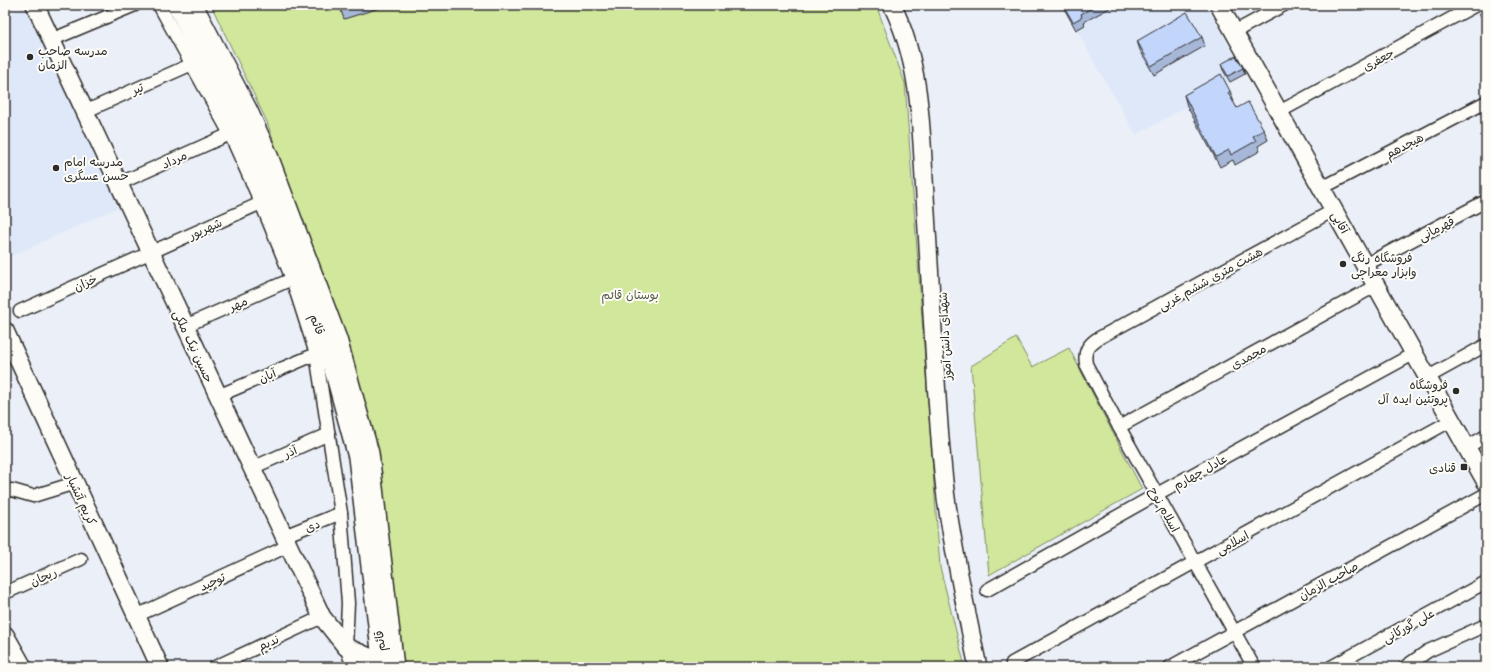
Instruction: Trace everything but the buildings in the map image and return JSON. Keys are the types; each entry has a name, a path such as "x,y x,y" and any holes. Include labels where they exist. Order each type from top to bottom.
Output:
{"main road":[{"name":"حسین نیک ملکی","path":"35,5 322,617 346,647 386,665"},
{"name":"قائم","path":"176,5 245,138 326,347 357,457 386,665"},
{"name":"قائم","path":"194,5 249,111 268,153 338,339 370,453 386,665"},
{"path":"892,5 909,47 917,84 921,120 931,300 946,497 959,575 978,667"},
{"name":"شهدای دانش آموز","path":"905,5 922,56 933,121 945,375 957,489 973,593 990,667"},
{"name":"آقایی","path":"1219,5 1366,265 1486,482"},
{"name":"کریم آتشبار","path":"5,331 160,667"},
{"path":"5,635 23,667"},
{"path":"5,661 8,667"}],"street":[{"path":"51,40 135,5"},
{"path":"159,5 190,65 230,134 261,203 292,279 316,354 340,513 348,603 346,647 353,667"},
{"path":"1234,32 1284,5"},
{"name":"جعفری","path":"1279,112 1476,5"},
{"path":"1482,5 1486,12"},
{"name":"تیر","path":"84,112 190,65"},
{"name":"هیجدهم","path":"1322,188 1486,102"},
{"name":"مرداد","path":"118,184 230,134"},
{"name":"قهرمانی","path":"1366,265 1486,201"},
{"name":"شهریور","path":"150,252 261,203"},
{"name":"هشت متری ششم غربی","path":"1087,348 1096,339 1334,210"},
{"name":"خزان","path":"20,311 150,252"},
{"name":"مهر","path":"185,326 292,279"},
{"name":"محمدی","path":"1119,427 1377,285"},
{"path":"1428,377 1486,345"},
{"name":"اسلام نوح","path":"1087,348 1085,356 1086,364 1119,427 1254,667"},
{"name":"عادل چهارم","path":"987,590 1157,494 1414,353"},
{"name":"آبان","path":"218,396 316,354"},
{"name":"اسلامی","path":"1012,663 1452,420"},
{"name":"آذر","path":"252,468 329,434"},
{"path":"1466,447 1486,436"},
{"path":"5,491 12,490 33,496 75,483"},
{"name":"صاحب الزمان","path":"1170,667 1486,494"},
{"name":"دی","path":"286,541 340,513"},
{"name":"توحید","path":"136,616 286,541"},
{"name":"ریحان","path":"5,593 81,559"},
{"name":"علی گورکانی","path":"1330,667 1486,582"},
{"name":"ندیم","path":"223,665 322,617"},
{"path":"1405,667 1428,651 1486,625"}],"shaded area":[{"name":"مدرسه امام حسن عسگری","path":"32,5 124,205 5,259 5,16"},
{"path":"1062,5 1206,5 1245,74 1136,135"}],"green space":[{"name":"بوستان قائم","path":"211,5 876,5 905,83 940,567 965,667 404,667 372,432 267,122"},
{"path":"1016,338 1032,367 1069,348 1142,489 989,575 971,366"}],"place":[{"name":"مدرسه صاحب الزمان","path":"30,57"},
{"name":"مدرسه امام حسن عسگری","path":"56,168"},
{"name":"فروشگاه رنگ وابزار معراجی","path":"1343,264"},
{"name":"فروشگاه پروتئین ایده آل","path":"1456,391"},
{"name":"قنادی","path":"1464,467"}]}
